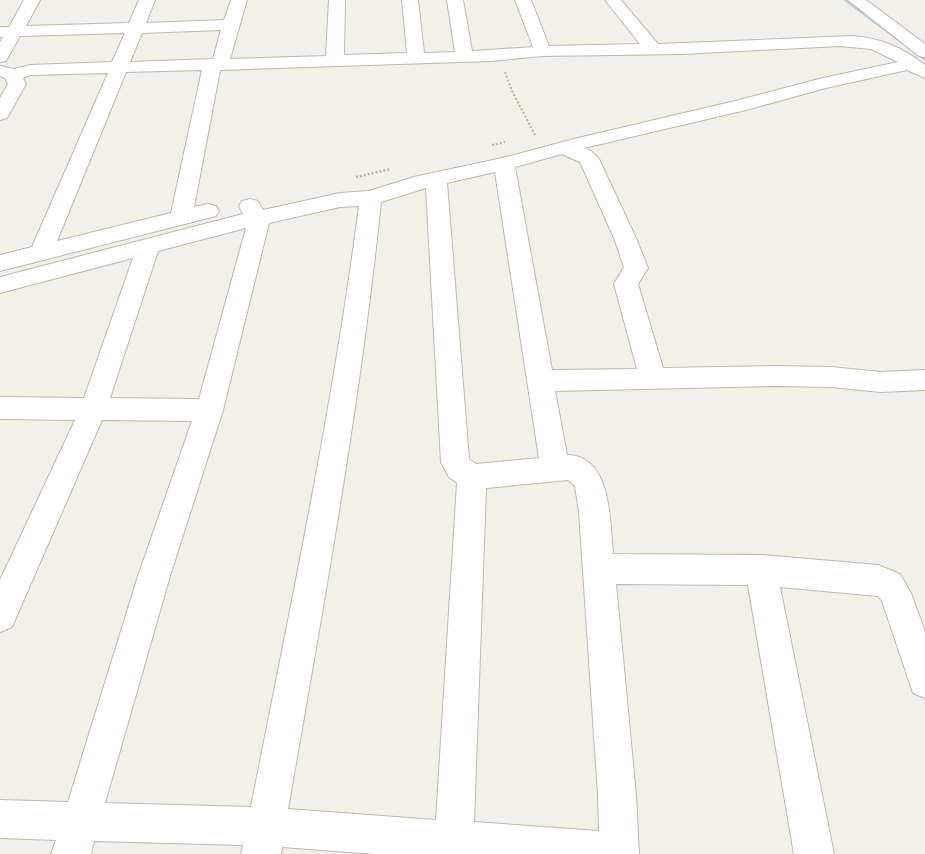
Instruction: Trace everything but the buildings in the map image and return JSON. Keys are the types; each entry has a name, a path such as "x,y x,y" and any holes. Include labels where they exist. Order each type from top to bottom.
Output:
{"street":[{"path":"0,56 8,31 32,0"},
{"path":"42,251 147,0"},
{"path":"181,217 216,64 239,0"},
{"path":"335,60 337,0"},
{"path":"410,0 416,58"},
{"path":"455,0 464,56"},
{"path":"523,0 543,51"},
{"path":"613,0 654,50"},
{"path":"856,0 916,57"},
{"path":"8,31 231,25"},
{"path":"7,73 30,70 499,55 543,51 654,50 863,41 916,57"},
{"path":"0,285 148,246 255,213 340,200 371,198 436,179 504,164 739,106 823,83 903,65 916,57"},
{"path":"0,114 16,84 7,73"},
{"path":"563,148 589,158 625,238 636,268 626,281 626,284 653,378"},
{"path":"504,164 555,468"},
{"path":"0,819 77,838 264,840 619,853 617,795 599,569 594,512 589,483 581,472 575,468 555,468 472,477 459,468 455,462 436,179"},
{"path":"264,840 317,550 361,284 371,198"},
{"path":"0,263 42,251 233,206 248,204 255,213 256,232 209,410 154,576 77,838"},
{"path":"0,616 93,410 148,246"},
{"path":"540,381 776,376 830,377 881,382 925,380"},
{"path":"0,408 209,410"},
{"path":"454,847 472,477"},
{"path":"599,569 761,570 878,580 889,585 895,593 925,681"},
{"path":"761,570 814,854"}],"path":[{"path":"499,55 512,91 535,135"}],"waterway":[{"path":"845,0 925,60"}]}
